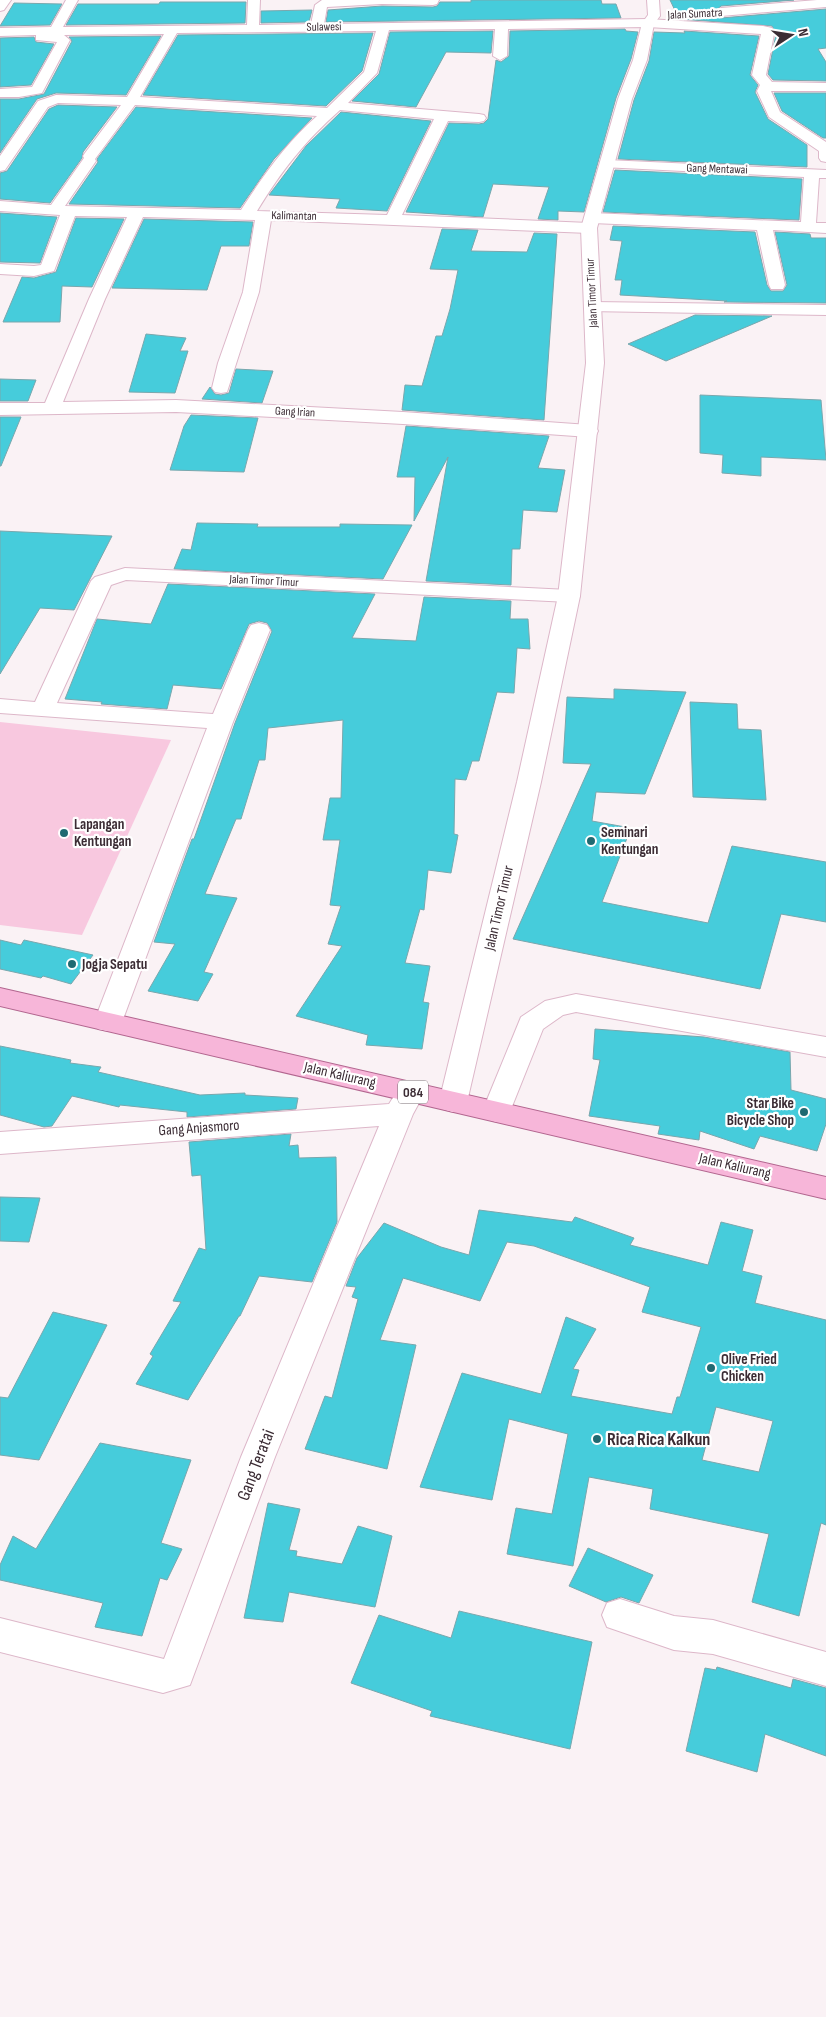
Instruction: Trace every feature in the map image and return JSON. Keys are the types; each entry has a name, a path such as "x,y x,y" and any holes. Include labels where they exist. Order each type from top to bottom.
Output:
{"main road":[{"name":"Jalan Kaliurang","path":"0,997 108,1022 405,1103 453,1102 826,1188"}],"street":[{"path":"0,7 5,0"},
{"path":"55,31 72,0"},
{"path":"253,28 254,0"},
{"path":"317,27 321,5 325,2 432,0 429,26"},
{"name":"Jalan Sumatra","path":"652,13 752,11 826,3"},
{"path":"652,13 679,26 768,31 759,75 768,87"},
{"name":"Sulawesi","path":"0,32 502,24 652,13"},
{"name":"Jalan Timor Timur","path":"453,1102 529,782 569,596 589,431 595,362 590,223 625,99 640,60 652,13"},
{"path":"500,56 502,24"},
{"path":"246,215 274,170 307,132 370,73 384,26"},
{"path":"0,269 34,271 48,268 62,210 90,158 131,101 173,29"},
{"path":"0,37 51,37 64,40 37,90 19,93 0,93"},
{"path":"826,87 764,88 774,114 826,149 826,158"},
{"path":"0,167 43,104 56,99 333,109 479,118"},
{"path":"392,220 443,116"},
{"name":"Gang Mentawai","path":"607,164 819,173"},
{"path":"808,227 819,173"},
{"name":"Kalimantan","path":"0,206 62,210 392,220 826,228"},
{"path":"52,407 97,299 137,212"},
{"path":"221,388 227,363 251,292 264,216"},
{"path":"764,227 777,285"},
{"path":"593,307 826,310"},
{"name":"Gang Irian","path":"0,409 176,406 403,418 589,431"},
{"name":"Jalan Timor Timur","path":"43,709 102,581 112,576 134,574 569,596"},
{"path":"108,1022 221,722 259,630"},
{"path":"0,706 221,722"},
{"path":"497,1112 531,1024 554,1007 576,1003 826,1047"},
{"name":"Gang Anjasmoro","path":"0,1143 405,1103"},
{"name":"Gang Teratai","path":"0,1636 163,1676 177,1673 258,1457 405,1103"},
{"path":"620,1615 674,1633 713,1637 826,1669"}],"shaded area":[{"name":"Lapangan Kentungan","path":"0,722 171,740 82,935 0,925"}],"building":[{"path":"471,0 601,0 602,4 616,4 621,18 326,22 328,10 382,6 433,7 437,6 440,2 471,2"},
{"path":"670,0 794,0 721,6 713,13 721,18 826,9 826,48 818,49 826,62 826,81 773,80 768,74 776,34 772,26 679,19"},
{"path":"160,2 246,2 245,23 66,25 78,4 159,4"},
{"path":"14,3 62,4 50,25 0,26"},
{"path":"312,10 309,22 261,23 261,11"},
{"path":"625,29 626,31 638,32 631,59 616,98 584,212 558,211 558,220 538,219 549,187 493,184 483,217 406,212 449,123 479,124 484,123 488,119 496,60 501,62 509,56 510,31"},
{"path":"493,31 491,53 446,52 416,107 352,101 379,74 390,32"},
{"path":"684,31 759,36 750,75 758,85 755,92 768,119 807,145 807,167 618,159 634,100 649,61 654,32 685,33"},
{"path":"373,33 362,71 326,106 143,95 178,35"},
{"path":"161,36 126,95 56,93 37,99 0,153 0,99 19,99 44,94 72,41 69,37"},
{"path":"34,37 36,42 54,44 31,85 0,87 0,38"},
{"path":"774,93 826,93 826,138 823,138 782,111"},
{"path":"58,105 117,107 83,152 82,158 50,203 0,199 0,173 7,171 49,109"},
{"path":"136,107 312,118 274,159 240,208 69,204 98,162 97,159"},
{"path":"341,112 431,121 387,211 336,208 340,199 269,195 306,146"},
{"path":"615,170 802,179 799,220 603,212"},
{"path":"0,213 57,217 40,263 0,262"},
{"path":"76,218 124,219 92,287 62,286 60,322 3,322 22,277 34,278 56,272"},
{"path":"144,219 253,222 249,246 221,246 207,290 112,288"},
{"path":"613,226 755,232 767,285 771,291 783,291 787,285 775,232 810,234 811,238 826,238 826,303 724,302 727,301 620,295 622,280 615,280 622,241 610,240"},
{"path":"442,229 478,230 471,251 527,252 534,233 557,234 544,420 402,410 405,385 422,386 436,336 442,336 450,309 458,270 430,269"},
{"path":"695,315 772,316 666,361 628,344"},
{"path":"146,334 186,338 180,351 188,351 175,393 129,392"},
{"path":"236,369 273,371 262,403 202,399 210,387 215,394 229,393"},
{"path":"0,379 36,380 28,401 0,401"},
{"path":"700,395 821,400 826,460 761,457 761,476 722,473 723,455 700,453"},
{"path":"191,415 258,418 244,472 170,470 184,426"},
{"path":"0,417 21,417 1,466 0,466"},
{"path":"406,426 549,436 538,468 565,470 557,512 523,510 520,549 512,549 511,585 426,581 448,457 414,521 415,477 397,477"},
{"path":"197,523 258,524 257,527 340,527 340,524 412,525 383,579 174,569 182,549 191,550"},
{"path":"0,531 112,536 74,610 40,608 0,674"},
{"path":"168,584 375,594 352,638 416,641 424,597 511,601 510,619 528,619 530,649 517,648 514,693 497,692 479,761 472,761 466,780 455,779 454,834 458,835 451,873 428,870 424,910 420,909 405,963 430,966 423,1002 429,1003 422,1049 366,1045 368,1035 296,1016 342,946 328,944 341,906 330,905 340,840 323,840 330,798 341,798 343,720 268,728 265,760 259,760 241,819 236,819 205,894 237,898 204,972 213,974 198,1001 148,991 175,944 154,942 192,839 194,839 235,723 272,631 267,623 259,621 249,624 221,689 173,685 167,709 65,699 97,619 151,624"},
{"path":"614,689 686,692 645,794 596,792 592,821 631,828 602,902 708,923 732,846 826,862 826,922 781,914 760,989 513,939 591,764 563,763 567,697 614,699"},
{"path":"690,702 737,704 738,729 761,730 766,800 693,797"},
{"path":"0,940 21,945 24,940 93,955 71,984 43,976 41,978 0,969"},
{"path":"595,1029 704,1037 790,1052 791,1090 826,1099 826,1124 817,1151 760,1136 754,1149 700,1131 699,1140 658,1134 660,1126 589,1116 600,1060 593,1059"},
{"path":"0,1046 71,1060 70,1063 101,1067 98,1072 200,1095 245,1093 245,1095 298,1098 296,1109 187,1117 187,1112 120,1105 119,1107 72,1096 52,1126 44,1127 0,1115"},
{"path":"291,1134 289,1146 298,1145 299,1158 336,1157 337,1222 312,1282 259,1276 240,1316 188,1400 136,1384 153,1356 150,1354 181,1302 173,1301 199,1248 206,1250 201,1175 192,1176 189,1142"},
{"path":"0,1197 40,1198 29,1242 0,1241"},
{"path":"479,1210 572,1222 575,1217 634,1238 630,1245 708,1265 721,1222 753,1230 742,1271 762,1276 755,1303 826,1320 826,1525 821,1523 799,1616 752,1602 769,1534 650,1509 653,1489 589,1477 573,1566 507,1554 516,1508 552,1514 568,1434 509,1419 492,1500 420,1487 462,1373 541,1394 566,1317 596,1329 573,1369 579,1370 571,1396 672,1414 677,1397 680,1397 701,1327 642,1312 650,1287 534,1246 507,1242 480,1301 403,1278 380,1340 416,1345 387,1469 305,1449 325,1396 332,1398 358,1299 352,1297 356,1287 346,1286 357,1258 384,1223 441,1247 469,1255","holes":["716,1407 773,1421 759,1472 702,1460"]},
{"path":"53,1312 107,1325 39,1460 0,1455 0,1397 8,1398"},
{"path":"100,1443 191,1460 161,1543 182,1549 167,1580 160,1578 142,1636 95,1627 103,1603 0,1580 0,1565 13,1536 36,1549"},
{"path":"268,1503 300,1509 289,1550 297,1551 296,1556 342,1564 358,1526 392,1536 375,1607 289,1592 283,1622 244,1618"},
{"path":"588,1548 653,1575 639,1603 621,1597 606,1602 569,1586"},
{"path":"459,1611 592,1642 570,1749 430,1716 432,1711 351,1683 379,1615 451,1638"},
{"path":"717,1667 791,1688 793,1679 826,1688 826,1756 765,1734 757,1772 686,1751 705,1668 716,1670"}],"place":[{"name":"Lapangan Kentungan","path":"64,833"},
{"name":"Seminari Kentungan","path":"591,841"},
{"name":"Jogja Sepatu","path":"72,964"},
{"name":"Star Bike Bicycle Shop","path":"804,1112"},
{"name":"Olive Fried Chicken","path":"711,1368"},
{"name":"Rica Rica Kalkun","path":"597,1439"}]}
